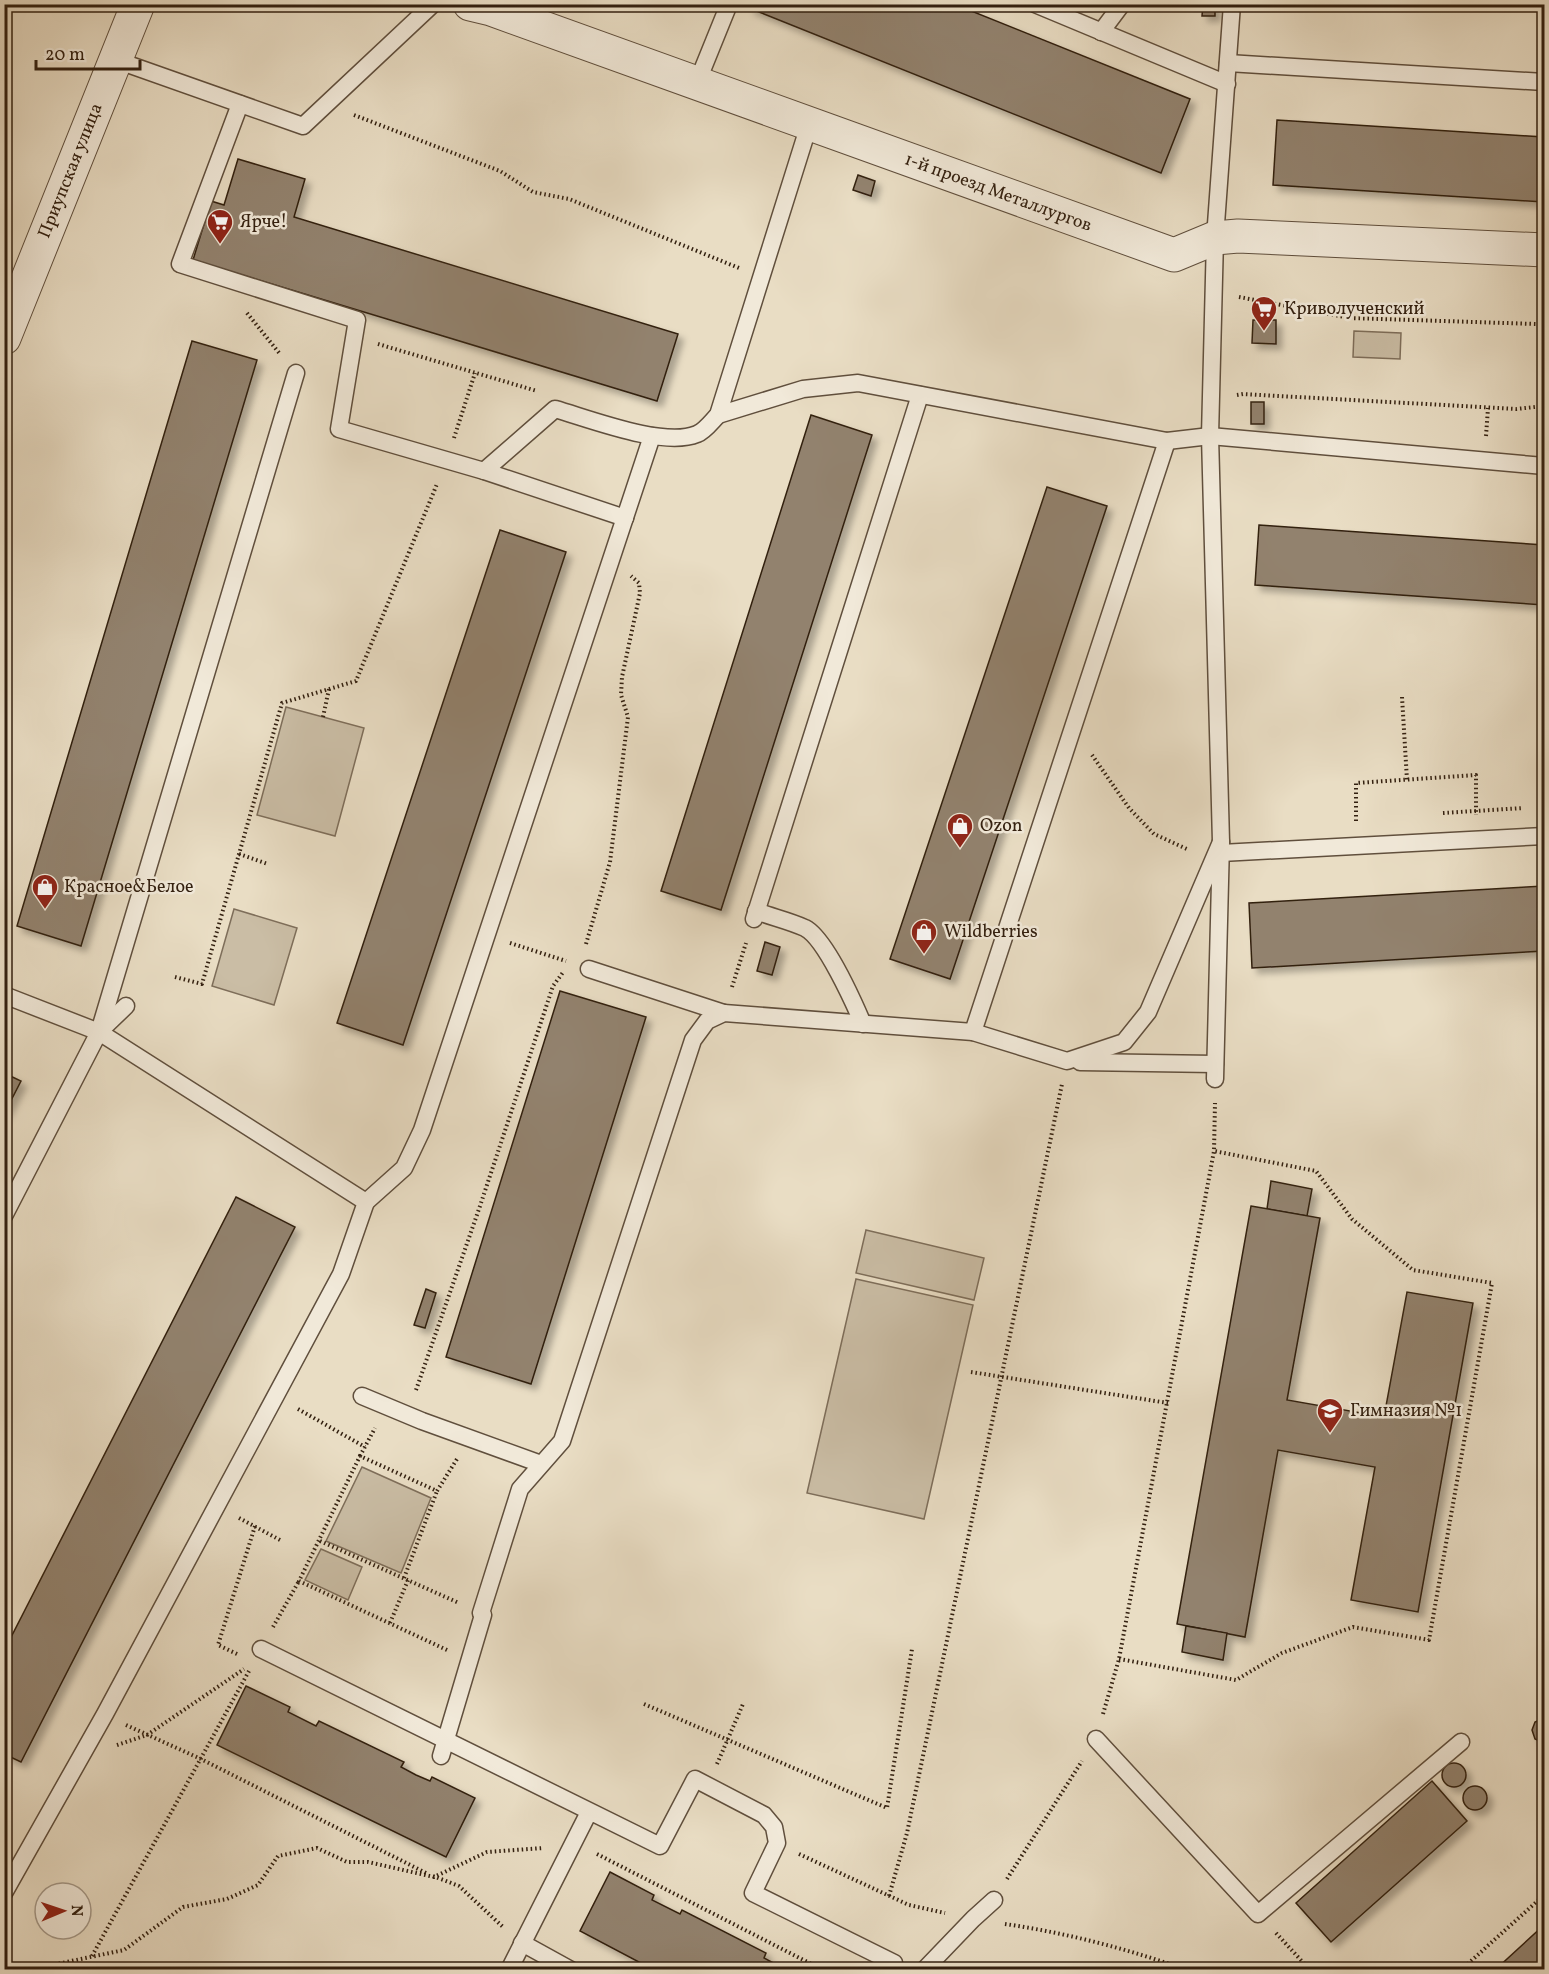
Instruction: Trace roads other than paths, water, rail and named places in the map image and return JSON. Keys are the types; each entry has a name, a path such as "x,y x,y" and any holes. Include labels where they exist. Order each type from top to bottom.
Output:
{"street":[{"name":"Приупская улица","path":"4,338 138,4"},
{"name":"1-й проезд Металлургов","path":"485,6 1174,255 1215,238 1238,236 1545,250"}],"lane":[{"path":"116,60 303,126 433,4"},
{"path":"698,83 729,4"},
{"path":"1035,4 1227,84"},
{"path":"1101,32 1122,4"},
{"path":"590,969 724,1013 973,1032 1067,1061 1215,1071 1218,852 1210,436 1215,238 1232,4"},
{"path":"1228,63 1545,82"},
{"path":"240,104 180,264 357,320 339,429 484,471 625,518"},
{"path":"718,415 809,125"},
{"path":"4,1216 99,1032 296,373"},
{"path":"484,471 555,409 652,436 675,438 698,434 718,415 803,390 858,382 920,396 1167,441 1210,436 1545,466"},
{"path":"863,1024 845,983 807,929 755,915 920,396"},
{"path":"4,1893 80,1758 341,1274 366,1202 404,1168 422,1130 652,436"},
{"path":"973,1032 1167,441"},
{"path":"1218,852 1545,836"},
{"path":"1067,1061 1124,1042 1148,1011 1218,852"},
{"path":"4,995 99,1032 366,1202"},
{"path":"99,1032 126,1006"},
{"path":"443,1749 483,1615 481,1613 520,1489 562,1441 693,1040 707,1020 724,1013"},
{"path":"362,1396 541,1464"},
{"path":"261,1649 443,1749 589,1812 660,1846 695,1779 764,1815 774,1827 777,1843 753,1893 894,1964 895,1970"},
{"path":"1096,1739 1258,1914 1461,1742"},
{"path":"509,1970 589,1812"},
{"path":"924,1970 994,1900"},
{"path":"522,1943 571,1970"}],"place":[{"name":"Ярче!","path":"220,245"},
{"name":"Криволученский","path":"1264,332"},
{"name":"Ozon","path":"960,849"},
{"name":"Красное&Белое","path":"45,910"},
{"name":"Wildberries","path":"924,955"},
{"name":"Гимназия №1","path":"1330,1434"}]}
